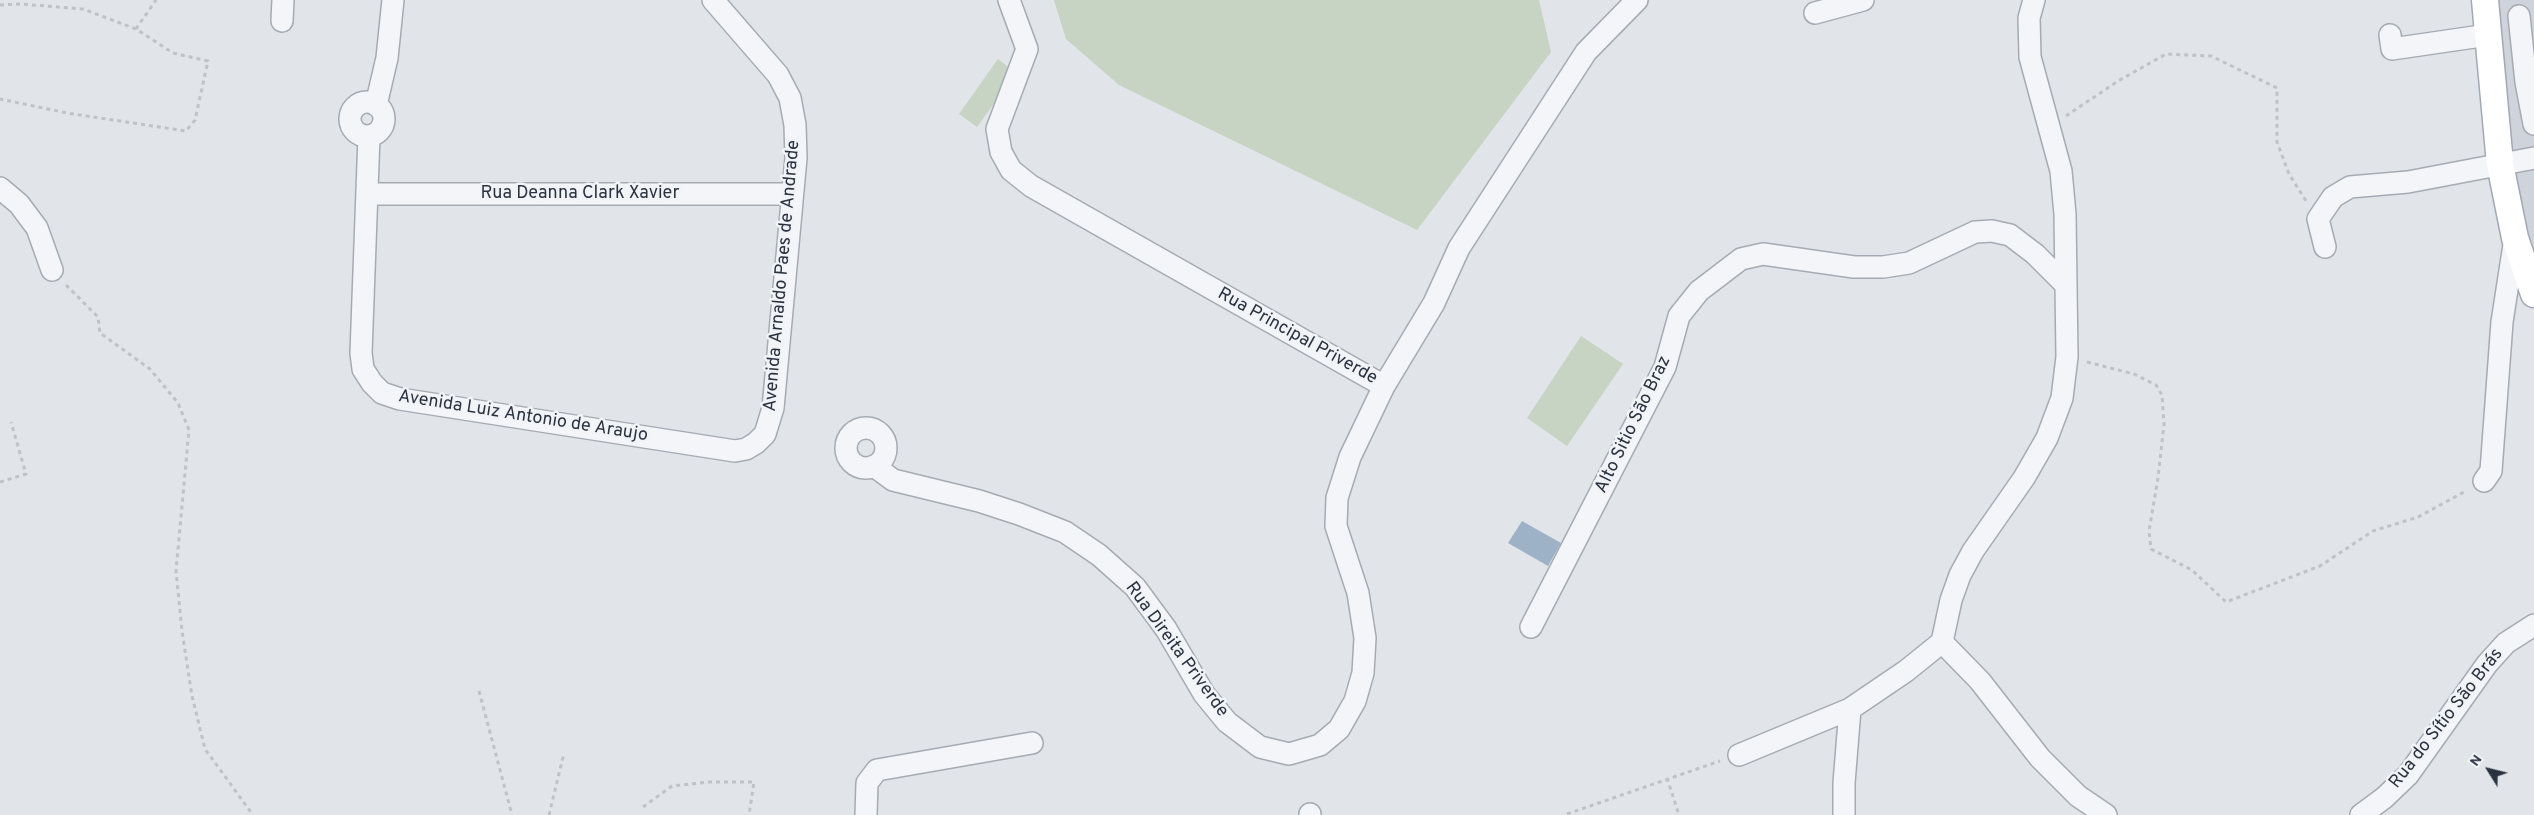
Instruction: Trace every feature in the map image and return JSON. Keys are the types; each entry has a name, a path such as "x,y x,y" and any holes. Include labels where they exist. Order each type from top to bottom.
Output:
{"main road":[{"path":"2486,19 2500,164 2515,238 2534,294"}],"street":[{"path":"376,105 387,58 393,0"},
{"name":"Avenida Arnaldo Paes de Andrade","path":"713,0 778,75 790,98 795,125 792,194 773,408 765,434 746,449"},
{"name":"Rua Principal Priverde","path":"1009,0 1027,49 997,129 1001,152 1011,170 1039,191 1384,386 1434,302 1459,248 1586,52 1636,0"},
{"path":"1814,13 1863,0"},
{"path":"1739,755 1850,709 1906,671 1942,642 1951,600 1960,575 1973,551 2024,478 2047,438 2062,398 2067,357 2066,284 2061,171 2030,57 2030,18 2034,0"},
{"path":"2390,34 2392,49 2486,19 2526,14 2534,124"},
{"path":"361,103 376,105 383,114 383,126 370,136 358,134 350,126 352,110 361,103"},
{"name":"Avenida Luiz Antonio de Araujo","path":"370,136 361,353 364,369 372,383 382,393 400,399 735,451 746,449"},
{"path":"2325,248 2318,219 2333,197 2350,187 2408,182 2534,158"},
{"path":"0,188 19,204 37,228 52,270"},
{"name":"Rua Deanna Clark Xavier","path":"367,194 792,194"},
{"name":"Alto Sitio São Braz","path":"1531,627 1665,367 1679,316 1699,291 1741,259 1763,254 1854,267 1883,267 1909,262 1975,232 1992,231 2010,235 2035,254 2066,284"},
{"path":"2484,482 2491,471 2502,322 2515,238"},
{"name":"Rua Direita Priverde","path":"874,466 893,480 979,501 1019,514 1065,532 1099,554 1134,587 1166,629 1204,694 1227,722 1260,747 1289,754 1320,745 1339,729 1354,701 1363,673 1365,638 1358,593 1336,526 1336,498 1350,457 1384,386"},
{"name":"Rua do Sítio São Brás","path":"2361,815 2384,798 2408,775 2487,664 2506,643 2534,624"},
{"path":"1942,642 1980,681 2040,758 2078,796 2106,815"},
{"path":"1844,815 1844,783 1850,709"},
{"path":"866,815 867,783 878,770 1032,743"}],"path":[{"path":"136,29 156,0"},
{"path":"0,5 21,4 83,9 136,29 173,53 208,61 195,120 186,131 67,113 0,99"},
{"path":"2049,127 2118,81 2166,54 2211,56 2277,88 2277,142 2289,174 2318,219"},
{"path":"52,270 98,317 100,333 150,369 178,403 189,430 176,570 182,631 192,696 205,749 253,815"},
{"path":"2067,357 2134,374 2156,385 2162,395 2163,433 2149,531 2151,549 2192,570 2226,602 2320,566 2373,530 2418,517 2484,482"},
{"path":"0,482 26,474 11,422"},
{"path":"479,691 512,815"},
{"path":"549,815 564,753"},
{"path":"1567,814 1667,778 1739,755"},
{"path":"1667,778 1679,815"},
{"path":"644,807 672,786 710,782 754,782 749,815"}],"shaded area":[{"path":"2485,0 2534,0 2534,299"}],"green space":[{"path":"1054,0 1539,0 1551,52 1417,230 1119,85 1066,39"},
{"path":"998,59 1016,73 977,127 959,114"},
{"path":"1581,336 1623,364 1567,446 1527,418"}],"water":[{"path":"1522,521 1561,543 1548,566 1508,543"}]}
